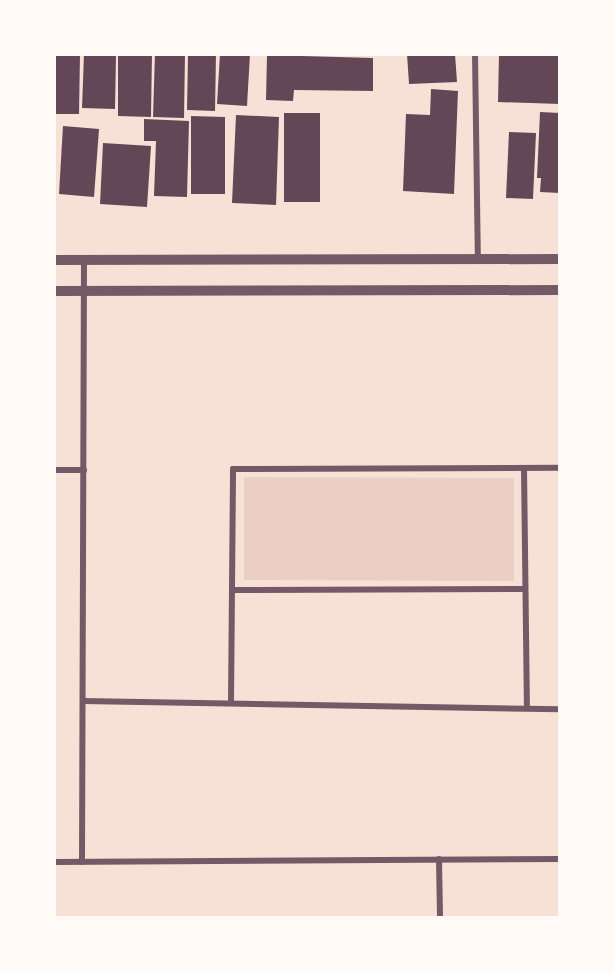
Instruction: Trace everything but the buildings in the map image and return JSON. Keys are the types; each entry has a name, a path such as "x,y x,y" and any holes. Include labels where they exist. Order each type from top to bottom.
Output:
{"street":[{"path":"475,54 478,259"},
{"path":"54,260 560,259"},
{"path":"82,862 84,260"},
{"path":"54,291 560,290"},
{"path":"524,468 527,708"},
{"path":"231,703 233,469 560,468"},
{"path":"54,470 84,470"},
{"path":"232,590 525,589"},
{"path":"83,701 560,709"},
{"path":"440,859 440,918"},
{"path":"54,862 560,859"}],"shaded area":[{"path":"244,477 514,478 514,581 244,580"}]}
